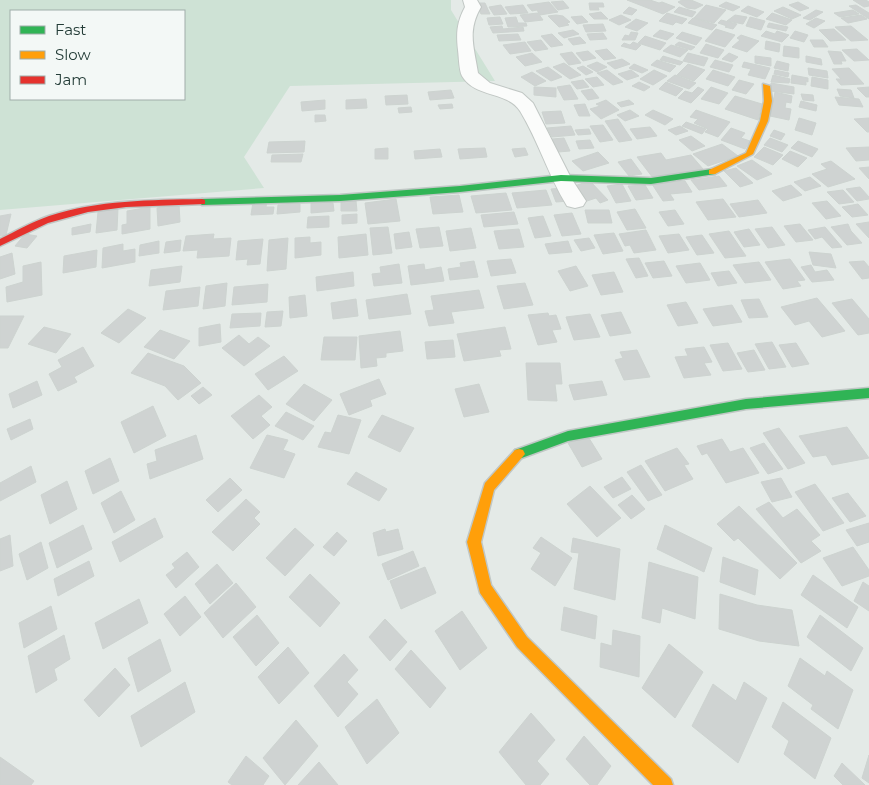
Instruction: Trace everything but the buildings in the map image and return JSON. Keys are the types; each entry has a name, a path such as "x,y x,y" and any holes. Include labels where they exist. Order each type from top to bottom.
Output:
{"street":[{"path":"470,0 473,7 465,21 464,36 470,75 484,87 516,96 527,107 561,178 575,201"},
{"path":"0,243 52,218 94,210 155,203 350,197 460,189 561,178 651,181 711,173 749,154 764,121 768,101 766,86"},
{"path":"665,785 522,642 486,588 474,542 489,487 516,455 568,436 746,404 869,393"}],"green space":[{"path":"0,0 451,0 451,10 495,81 290,86 244,157 264,188 0,210"}],"traffic: fast":[{"path":"202,202 340,198 460,189 561,178 651,181 712,172"},
{"path":"519,454 568,436 746,404 869,393"}],"traffic: slow":[{"path":"712,172 749,154 764,121 768,101 766,86"},
{"path":"519,454 489,487 474,542 485,588 522,642 665,785"}],"traffic: jam":[{"path":"0,243 45,220 88,209 126,204 202,202"}]}
